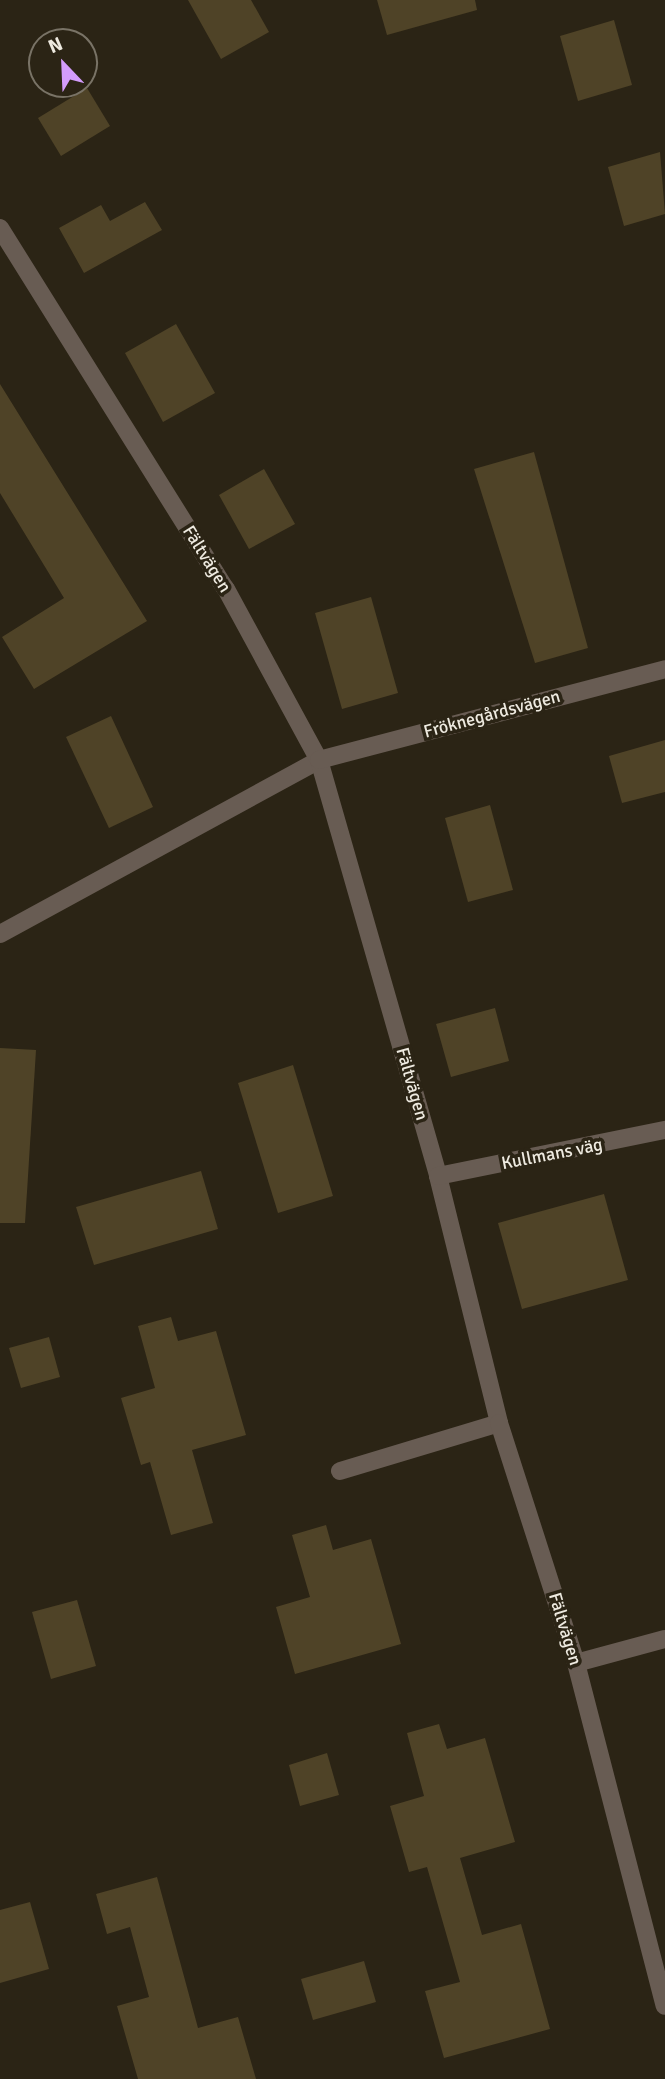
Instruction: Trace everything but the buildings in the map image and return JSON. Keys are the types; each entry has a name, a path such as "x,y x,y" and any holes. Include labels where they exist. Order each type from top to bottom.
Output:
{"street":[{"name":"Fältvägen","path":"0,228 226,589 319,760 438,1176 499,1423 576,1663 665,2006"},
{"name":"Fröknegårdsvägen","path":"0,934 319,760 665,669"},
{"name":"Kullmans väg","path":"438,1176 665,1130"},
{"path":"340,1471 499,1423"},
{"path":"576,1663 665,1639"}]}
